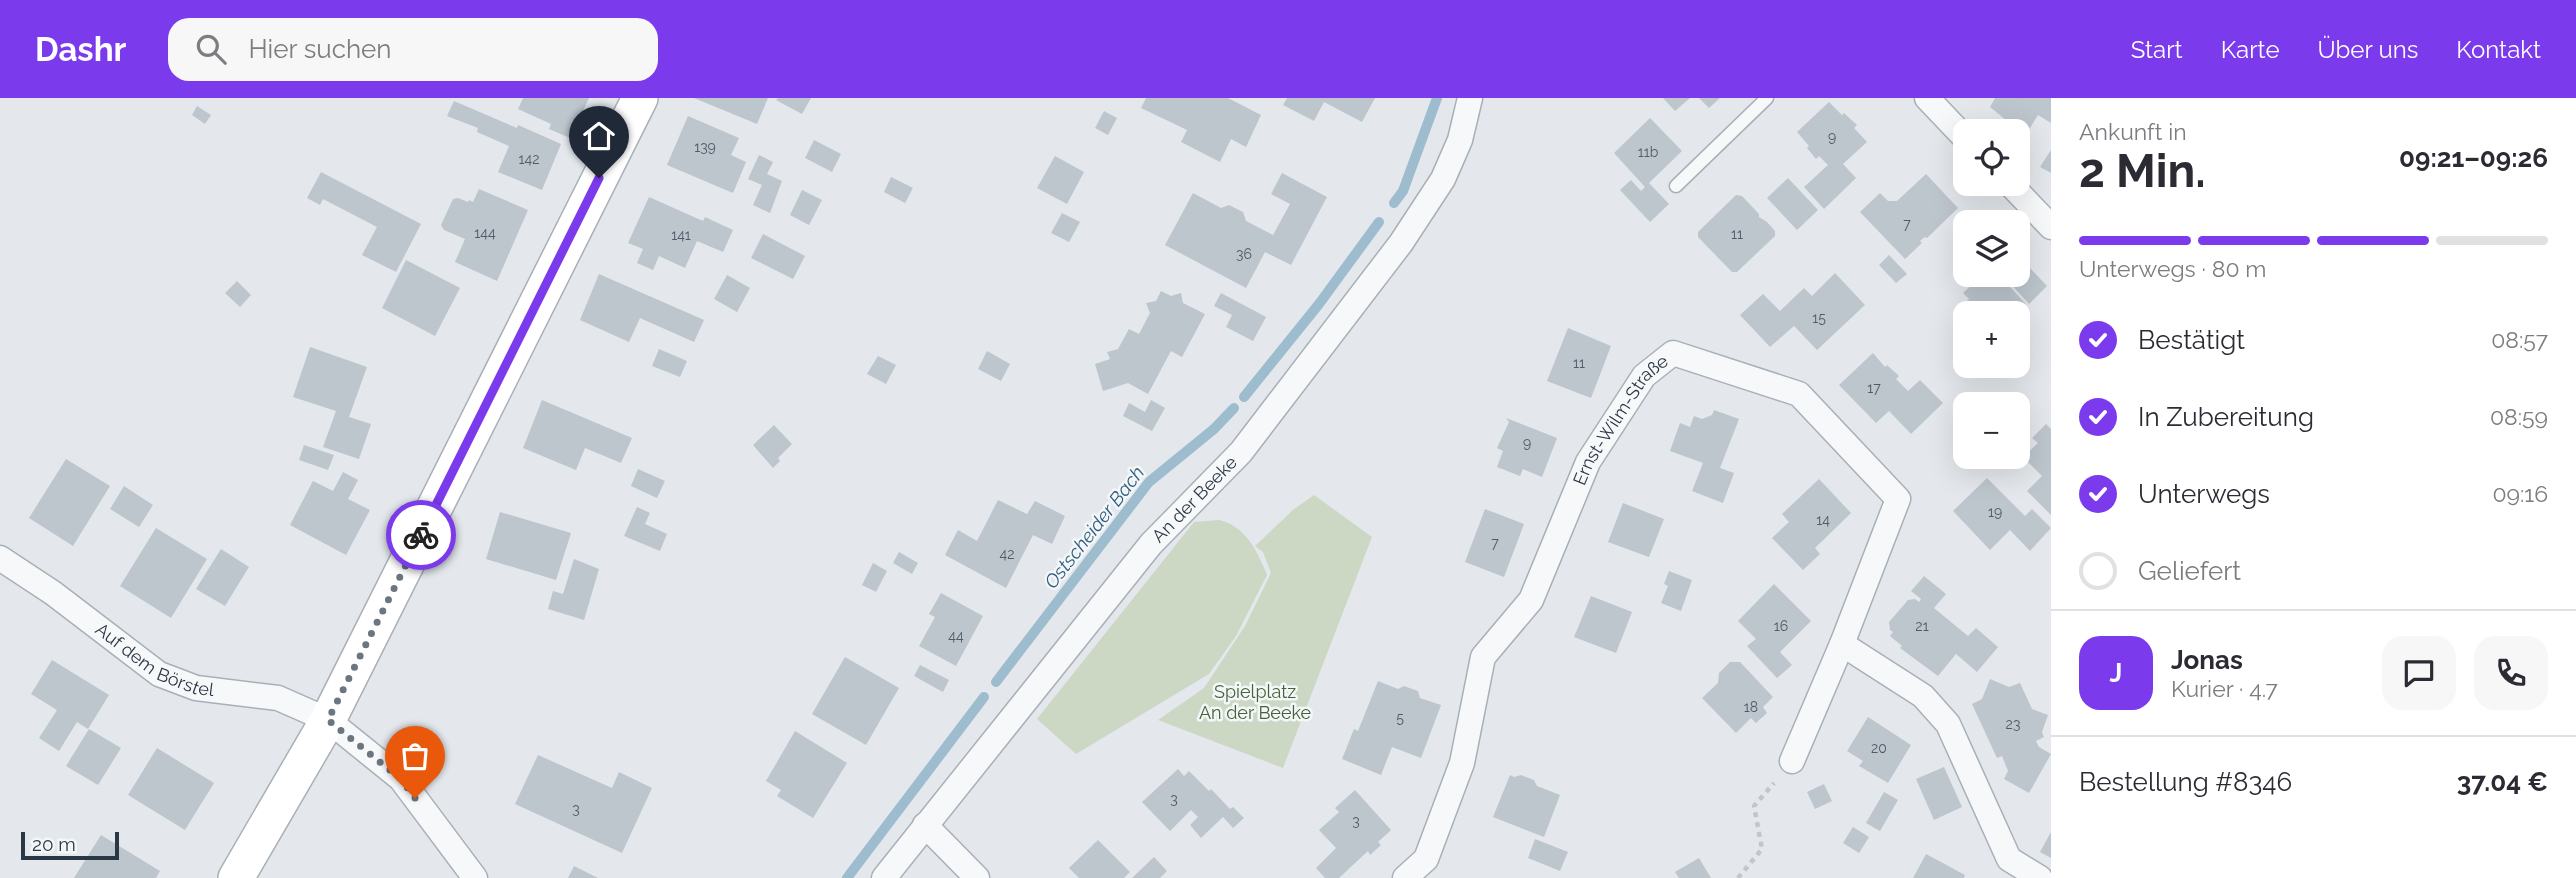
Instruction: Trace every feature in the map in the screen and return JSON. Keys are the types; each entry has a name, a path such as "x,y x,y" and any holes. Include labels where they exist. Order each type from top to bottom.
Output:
{"main road":[{"path":"236,878 328,720 640,98"}],"street":[{"name":"An der Beeke","path":"884,878 1151,544 1241,452 1401,243 1443,179 1460,140 1470,98"},
{"path":"1927,98 1953,125"},
{"path":"2021,196 2051,227"},
{"name":"Ernst-Wilm-Straße","path":"1405,878 1426,859 1462,763 1483,657 1531,600 1588,462 1644,376 1673,353 1799,394 1898,499 1842,644 1792,761"},
{"name":"Auf dem Börstel","path":"0,558 53,593 159,674 196,688 278,698 328,720 401,779 475,878"},
{"path":"1842,644 1923,696 1948,724 2009,859 2040,878"},
{"path":"925,825 976,878"}],"lane":[{"path":"1676,186 1767,98"}],"path":[{"path":"1738,878 1762,849 1754,806 1792,761"}],"green space":[{"name":"Spielplatz An der Beeke","path":"1314,495 1372,537 1283,768 1158,720 1204,688 1245,626 1271,573 1263,552 1255,546 1293,510"},
{"path":"1219,520 1243,533 1258,555 1267,575 1236,636 1209,674 1076,754 1037,719 1194,522"}],"building":[{"path":"523,98 589,98 570,138 549,129 551,124 518,109"},
{"path":"694,98 768,98 757,124"},
{"path":"811,98 802,114 776,100"},
{"path":"1146,98 1228,98 1261,115 1246,147 1231,139 1220,162 1181,142 1187,130 1141,108"},
{"path":"1287,98 1375,98 1362,122 1324,102 1314,121 1283,105"},
{"path":"1663,98 1690,98 1675,111"},
{"path":"1699,98 1720,98 1709,108"},
{"path":"1995,98 2051,98 2051,123 2038,115 2030,128 2030,119 2005,119 1990,107"},
{"path":"454,101 561,144 542,190 498,172 509,146 477,132 478,128 447,116"},
{"path":"1829,102 1857,125 1854,128 1867,142 1843,164 1856,178 1824,209 1804,187 1828,165 1819,156 1816,159 1797,132"},
{"path":"197,106 211,115 205,124 192,115"},
{"path":"1104,111 1117,118 1108,135 1095,128"},
{"path":"688,116 739,138 731,155 746,162 733,193 667,165"},
{"path":"1650,118 1682,151 1649,183 1669,204 1650,222 1620,190 1631,180 1641,191 1645,187 1614,153"},
{"path":"814,140 841,154 832,172 805,158"},
{"path":"2051,150 2051,173 2040,167"},
{"path":"759,155 773,162 767,174 782,181 770,213 753,205 762,185 748,179"},
{"path":"1055,156 1084,172 1067,204 1037,188"},
{"path":"321,172 421,224 396,272 362,255 377,227 323,199 320,205 307,198"},
{"path":"1282,173 1327,197 1291,265 1265,252 1246,288 1165,245 1193,193 1221,208 1229,205 1243,212 1246,221 1273,235 1290,204 1271,194"},
{"path":"1926,174 1958,208 1927,238 1920,241 1922,243 1905,259 1860,212 1880,193 1888,201 1897,201"},
{"path":"891,177 913,188 905,203 884,192"},
{"path":"1788,178 1818,210 1797,230 1767,198"},
{"path":"479,189 528,210 497,281 455,262 465,239 444,230 441,225 453,199 473,202"},
{"path":"802,190 822,200 809,225 790,215"},
{"path":"1736,195 1742,196 1759,217 1767,222 1775,231 1775,236 1737,272 1732,272 1698,237 1698,232"},
{"path":"649,197 703,221 705,217 733,230 723,252 697,241 685,268 659,256 653,270 637,263 643,249 628,243"},
{"path":"1062,213 1080,222 1069,242 1051,233"},
{"path":"763,234 805,256 793,279 751,258"},
{"path":"1889,255 1907,274 1896,283 1879,265"},
{"path":"406,260 460,288 435,336 382,308"},
{"path":"2030,268 2047,286 2030,303 2014,287 2030,287"},
{"path":"1835,273 1865,305 1817,350 1794,326 1770,347 1740,315 1763,294 1780,311 1804,288 1812,296"},
{"path":"599,274 704,320 694,342 640,318 629,342 580,320"},
{"path":"727,275 750,288 737,312 714,299"},
{"path":"237,281 251,295 240,307 225,293"},
{"path":"1969,287 2010,287 2023,301 1967,301 1969,299 1963,293"},
{"path":"1161,291 1171,296 1181,293 1183,303 1205,314 1182,357 1171,351 1148,394 1128,383 1103,391 1095,364 1110,359 1107,352 1118,349 1129,329 1139,334 1150,313 1146,303 1156,301"},
{"path":"1221,293 1266,317 1253,341 1226,327 1232,315 1214,306"},
{"path":"1568,328 1611,346 1591,398 1547,381"},
{"path":"310,347 367,367 349,417 371,424 359,459 323,447 336,411 293,397"},
{"path":"659,349 687,361 680,377 652,366"},
{"path":"987,351 1010,364 1001,381 978,369"},
{"path":"1873,353 1885,367 1887,365 1899,376 1896,379 1908,391 1920,380 1943,403 1911,434 1889,411 1876,423 1839,385"},
{"path":"878,356 896,365 886,384 867,374"},
{"path":"542,400 632,438 621,463 585,448 576,470 523,448"},
{"path":"1151,400 1165,408 1152,431 1123,416 1129,403 1145,412"},
{"path":"1714,410 1739,419 1720,468 1734,473 1723,503 1692,491 1703,463 1670,451 1680,423 1690,427 1694,416 1702,419 1712,415"},
{"path":"1506,418 1557,438 1542,477 1523,469 1520,476 1497,467 1503,451 1497,448 1509,422"},
{"path":"2046,424 2051,429 2051,515 2027,491 2042,476 2030,464 2030,450 2038,443 2032,438"},
{"path":"774,425 792,444 778,458 780,461 773,468 753,445"},
{"path":"304,445 334,455 328,470 299,460"},
{"path":"66,459 110,486 73,546 29,518"},
{"path":"638,469 665,481 657,498 631,486"},
{"path":"343,472 358,480 348,499 370,510 346,555 290,525 313,481 333,491"},
{"path":"1987,478 2025,516 2032,509 2051,528 2030,551 2010,530 1990,550 1953,511"},
{"path":"1819,479 1851,513 1815,548 1820,554 1803,570 1772,538 1789,522 1782,514"},
{"path":"124,486 153,505 139,527 110,509"},
{"path":"998,500 1027,514 1035,501 1065,516 1052,544 1033,535 1006,588 945,555 958,530 977,541"},
{"path":"1623,503 1664,519 1649,557 1608,542"},
{"path":"637,507 650,513 645,524 667,534 660,551 624,536"},
{"path":"1485,509 1524,524 1504,577 1465,562"},
{"path":"500,512 571,533 556,580 486,559"},
{"path":"156,528 207,559 171,618 120,586"},
{"path":"221,549 249,567 225,606 196,589"},
{"path":"899,552 918,563 912,574 893,563"},
{"path":"574,559 599,569 584,620 548,609 553,591 563,594"},
{"path":"873,563 887,571 876,592 862,585"},
{"path":"1669,571 1692,580 1681,611 1661,603 1668,586 1664,584"},
{"path":"1924,576 1946,594 1934,608 1968,636 1976,628 1998,647 1977,672 1956,654 1938,676 1900,648 1902,646 1890,636 1893,632 1889,622 1908,600 1915,599 1919,602 1921,599 1911,591"},
{"path":"1774,584 1811,621 1780,652 1792,665 1777,678 1747,646 1756,639 1738,621"},
{"path":"941,593 983,616 956,666 919,646 935,617 929,614"},
{"path":"1591,596 1632,612 1616,653 1574,637"},
{"path":"845,657 899,688 866,745 812,714"},
{"path":"52,660 109,695 88,729 77,722 59,751 39,738 57,710 31,694"},
{"path":"1730,662 1740,662 1773,697 1763,707 1767,713 1756,723 1751,718 1736,733 1702,698 1718,683 1719,673"},
{"path":"920,665 949,680 943,692 914,676"},
{"path":"1990,679 2009,687 2020,683 2032,709 2048,715 2042,732 2044,737 2036,741 2039,747 2051,754 2029,793 2004,779 2008,771 2002,756 1997,758 1972,704 1982,699"},
{"path":"1378,681 1398,689 1404,686 1418,691 1420,698 1441,705 1421,758 1392,747 1381,775 1342,759 1354,729 1358,731"},
{"path":"1868,717 1911,745 1888,783 1859,766 1863,761 1847,751"},
{"path":"89,729 121,748 98,785 66,766"},
{"path":"795,731 847,763 813,818 777,796 781,790 766,781"},
{"path":"157,748 214,783 185,830 128,795"},
{"path":"538,755 612,788 619,772 652,788 622,853 515,804"},
{"path":"1944,767 1962,807 1934,820 1916,779"},
{"path":"1178,769 1184,776 1189,771 1230,809 1233,807 1244,818 1233,828 1223,817 1201,838 1190,825 1198,817 1191,810 1170,831 1142,802"},
{"path":"1510,775 1521,775 1534,780 1537,786 1560,795 1544,837 1493,817"},
{"path":"1824,784 1832,801 1815,809 1807,792"},
{"path":"1355,790 1391,830 1378,842 1381,845 1370,855 1368,851 1339,878 1325,878 1316,868 1336,848 1319,830 1339,812 1335,808"},
{"path":"1884,792 1898,800 1880,831 1866,823"},
{"path":"1853,827 1869,837 1859,853 1843,843"},
{"path":"2051,832 2051,858 2040,852"},
{"path":"101,835 160,871 156,878 74,878"},
{"path":"1535,839 1568,852 1560,871 1528,858"},
{"path":"1098,840 1130,872 1124,878 1079,878 1069,868"},
{"path":"1926,854 1965,875 1964,878 1913,878"},
{"path":"1154,857 1167,871 1160,878 1132,878"},
{"path":"1699,858 1711,878 1679,878 1675,872"},
{"path":"574,866 598,878 568,878"}],"waterway":[{"name":"Ostscheider Bach","path":"1394,203 1403,191 1437,98"},
{"name":"Ostscheider Bach","path":"1244,397 1319,304 1379,222"},
{"name":"Ostscheider Bach","path":"996,682 1149,482 1214,429 1234,408"},
{"name":"Ostscheider Bach","path":"847,878 984,697"}],"way so far":[{"path":"415,798 401,779 328,720 421,535"}],"route":[{"path":"421,535 599,178"}]}
